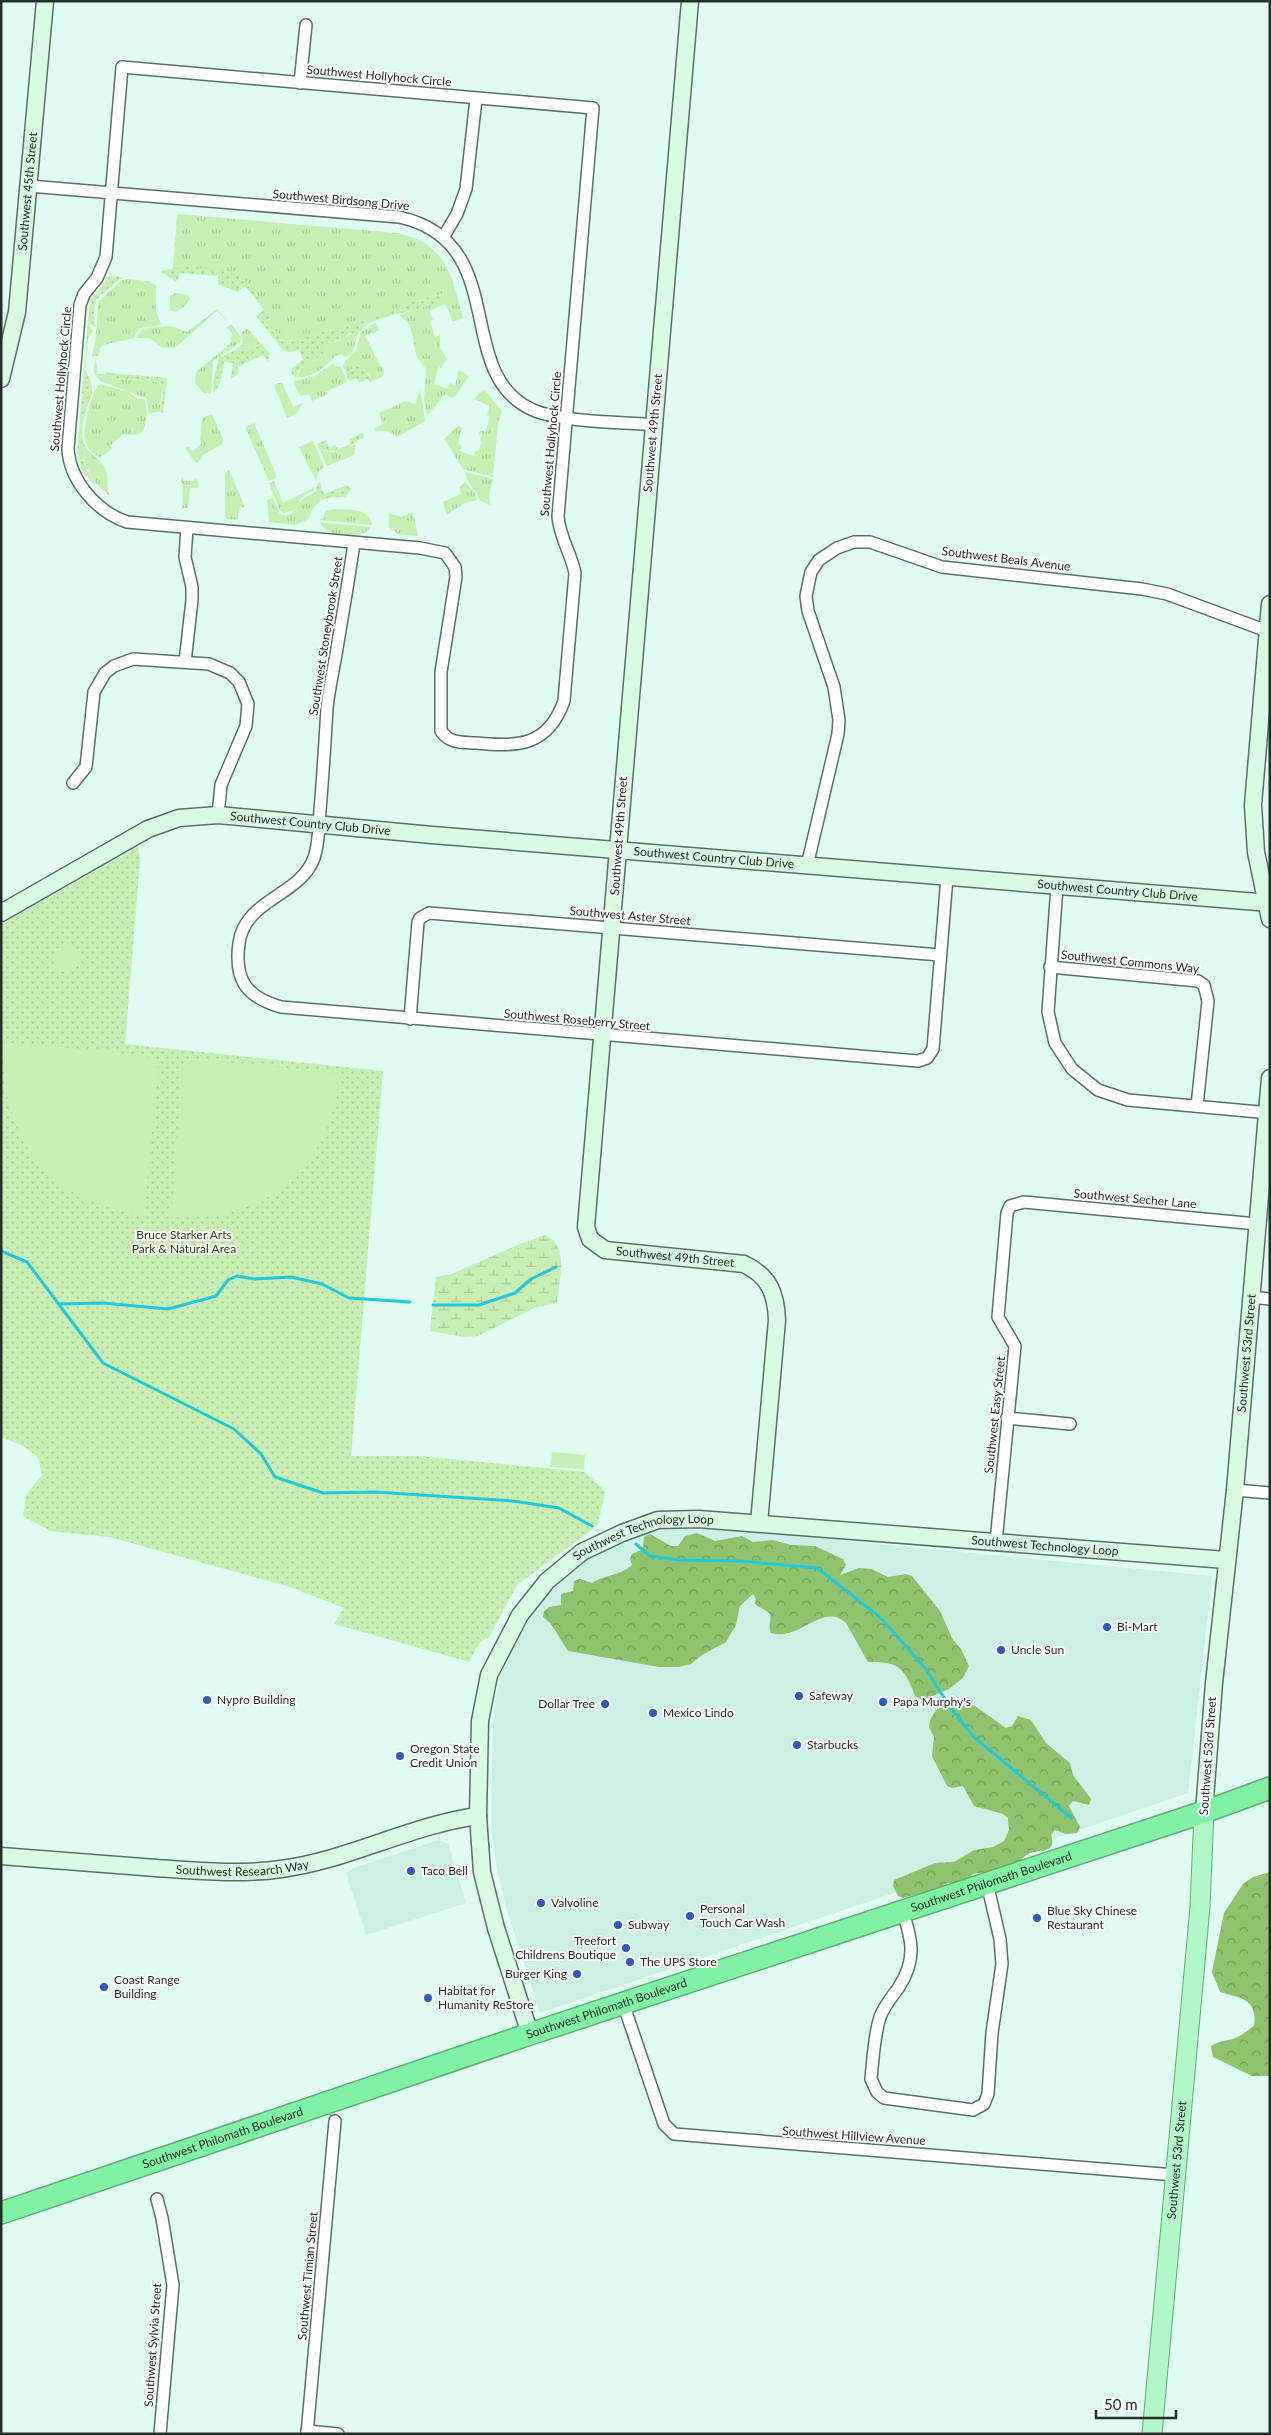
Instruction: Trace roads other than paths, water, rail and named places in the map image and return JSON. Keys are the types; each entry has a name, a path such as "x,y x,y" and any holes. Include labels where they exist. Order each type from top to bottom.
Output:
{"highway":[{"name":"Southwest Philomath Boulevard","path":"1,2212 902,1910 1204,1812 1270,1788"}],"main road":[{"name":"Southwest 53rd Street","path":"1152,2434 1200,1907 1204,1812"}],"street":[{"name":"Southwest 45th Street","path":"1,379 17,312 45,1"},
{"name":"Southwest 49th Street","path":"690,1 604,1035 586,1226 590,1239 596,1246 614,1252 744,1264 762,1275 773,1291 778,1320 759,1523"},
{"path":"300,83 306,25"},
{"name":"Southwest Hollyhock Circle","path":"122,67 476,98 593,108 558,516 561,534 572,559 575,582 564,701 560,714 552,725 533,740 525,744 506,746 458,742 446,738 441,732 441,672 456,577 451,559 439,550 127,522 116,518 101,507 77,480 68,459 80,306 84,294 97,278 106,257 122,67"},
{"path":"444,236 457,214 466,188 476,98"},
{"name":"Southwest Birdsong Drive","path":"29,186 399,217 429,227 450,242 466,268 491,361 502,384 512,398 534,411 567,418 654,424"},
{"path":"185,662 192,600 192,587 185,557 187,528"},
{"name":"Southwest Beals Avenue","path":"807,866 838,738 839,720 834,687 808,611 806,596 812,572 820,560 837,548 854,542 870,542 942,567 1142,589 1167,594 1267,631"},
{"name":"Southwest Stoneybrook Street","path":"319,823 328,696 354,543"},
{"path":"1268,909 1256,852 1253,805 1270,604"},
{"path":"73,783 86,767 93,697 105,673 123,661 133,659 209,664 230,673 239,682 248,704 246,726 221,785 218,815"},
{"name":"Southwest Country Club Drive","path":"1,913 148,829 178,818 218,815 1057,886 1268,909"},
{"name":"Southwest Roseberry Street","path":"319,823 314,858 306,873 257,910 246,922 239,941 238,962 245,985 260,1000 281,1007 922,1060 933,1049 947,877"},
{"path":"1057,886 1048,1012 1050,1028 1062,1056 1072,1070 1084,1081 1112,1096 1128,1100 1268,1112"},
{"name":"Southwest Aster Street","path":"410,1019 418,922 425,914 940,955"},
{"name":"Southwest Commons Way","path":"1050,968 1198,981 1204,985 1208,1001 1197,1106"},
{"name":"Southwest 53rd Street","path":"1204,1812 1226,1560 1235,1490 1270,1078"},
{"name":"Southwest Secher Lane","path":"1010,1206 1024,1202 1257,1224"},
{"name":"Southwest Easy Street","path":"996,1542 1007,1418 1016,1346 998,1317 1007,1213 1010,1206"},
{"path":"1251,1297 1270,1299"},
{"path":"1007,1418 1070,1424"},
{"path":"1235,1490 1270,1493"},
{"name":"Southwest Technology Loop","path":"530,2034 488,1900 482,1872 478,1816 480,1721 488,1675 520,1615 547,1581 582,1552 622,1533 658,1520 698,1519 1226,1560"},
{"name":"Southwest Research Way","path":"1,1856 200,1871 246,1872 272,1870 332,1858 454,1819 478,1816"},
{"path":"902,1910 912,1937 910,1962 907,1975 885,2006 880,2019 871,2078 874,2087 884,2098 974,2110 984,2104 988,2094 992,2033 1002,1964 1000,1939 987,1883"},
{"name":"Southwest Hillview Avenue","path":"623,2003 664,2124 674,2134 1175,2175"},
{"name":"Southwest Timian Street","path":"307,2432 335,2121"},
{"name":"Southwest Sylvia Street","path":"157,2199 164,2226 173,2285 160,2434"},
{"path":"307,2432 338,2434"}],"waterway":[{"path":"1,1251 27,1262 103,1363 234,1429 261,1454 275,1477 323,1493 375,1492 513,1501 559,1508 592,1526"},
{"path":"433,1305 479,1305 515,1293 531,1279 556,1267"},
{"path":"59,1304 103,1303 168,1309 216,1296 228,1280 237,1276 254,1279 291,1277 322,1284 349,1298 410,1302"},
{"path":"636,1544 650,1556 680,1560 739,1561 817,1568 881,1618 925,1668 950,1707 974,1737 1071,1818"}],"place":[{"name":"Bi-Mart","path":"1107,1627"},
{"name":"Uncle Sun","path":"1001,1650"},
{"name":"Safeway","path":"799,1696"},
{"name":"Nypro Building","path":"207,1700"},
{"name":"Papa Murphy's","path":"883,1702"},
{"name":"Dollar Tree","path":"605,1704"},
{"name":"Mexico Lindo","path":"653,1713"},
{"name":"Starbucks","path":"797,1745"},
{"name":"Oregon State Credit Union","path":"400,1756"},
{"name":"Taco Bell","path":"411,1871"},
{"name":"Valvoline","path":"541,1903"},
{"name":"Personal Touch Car Wash","path":"690,1916"},
{"name":"Blue Sky Chinese Restaurant","path":"1037,1918"},
{"name":"Subway","path":"618,1925"},
{"name":"Treefort Childrens Boutique","path":"626,1948"},
{"name":"The UPS Store","path":"630,1962"},
{"name":"Burger King","path":"577,1974"},
{"name":"Coast Range Building","path":"104,1987"},
{"name":"Habitat for Humanity ReStore","path":"428,1998"}],"park label":[{"name":"Bruce Starker Arts Park & Natural Area","path":"184,1242"}]}
